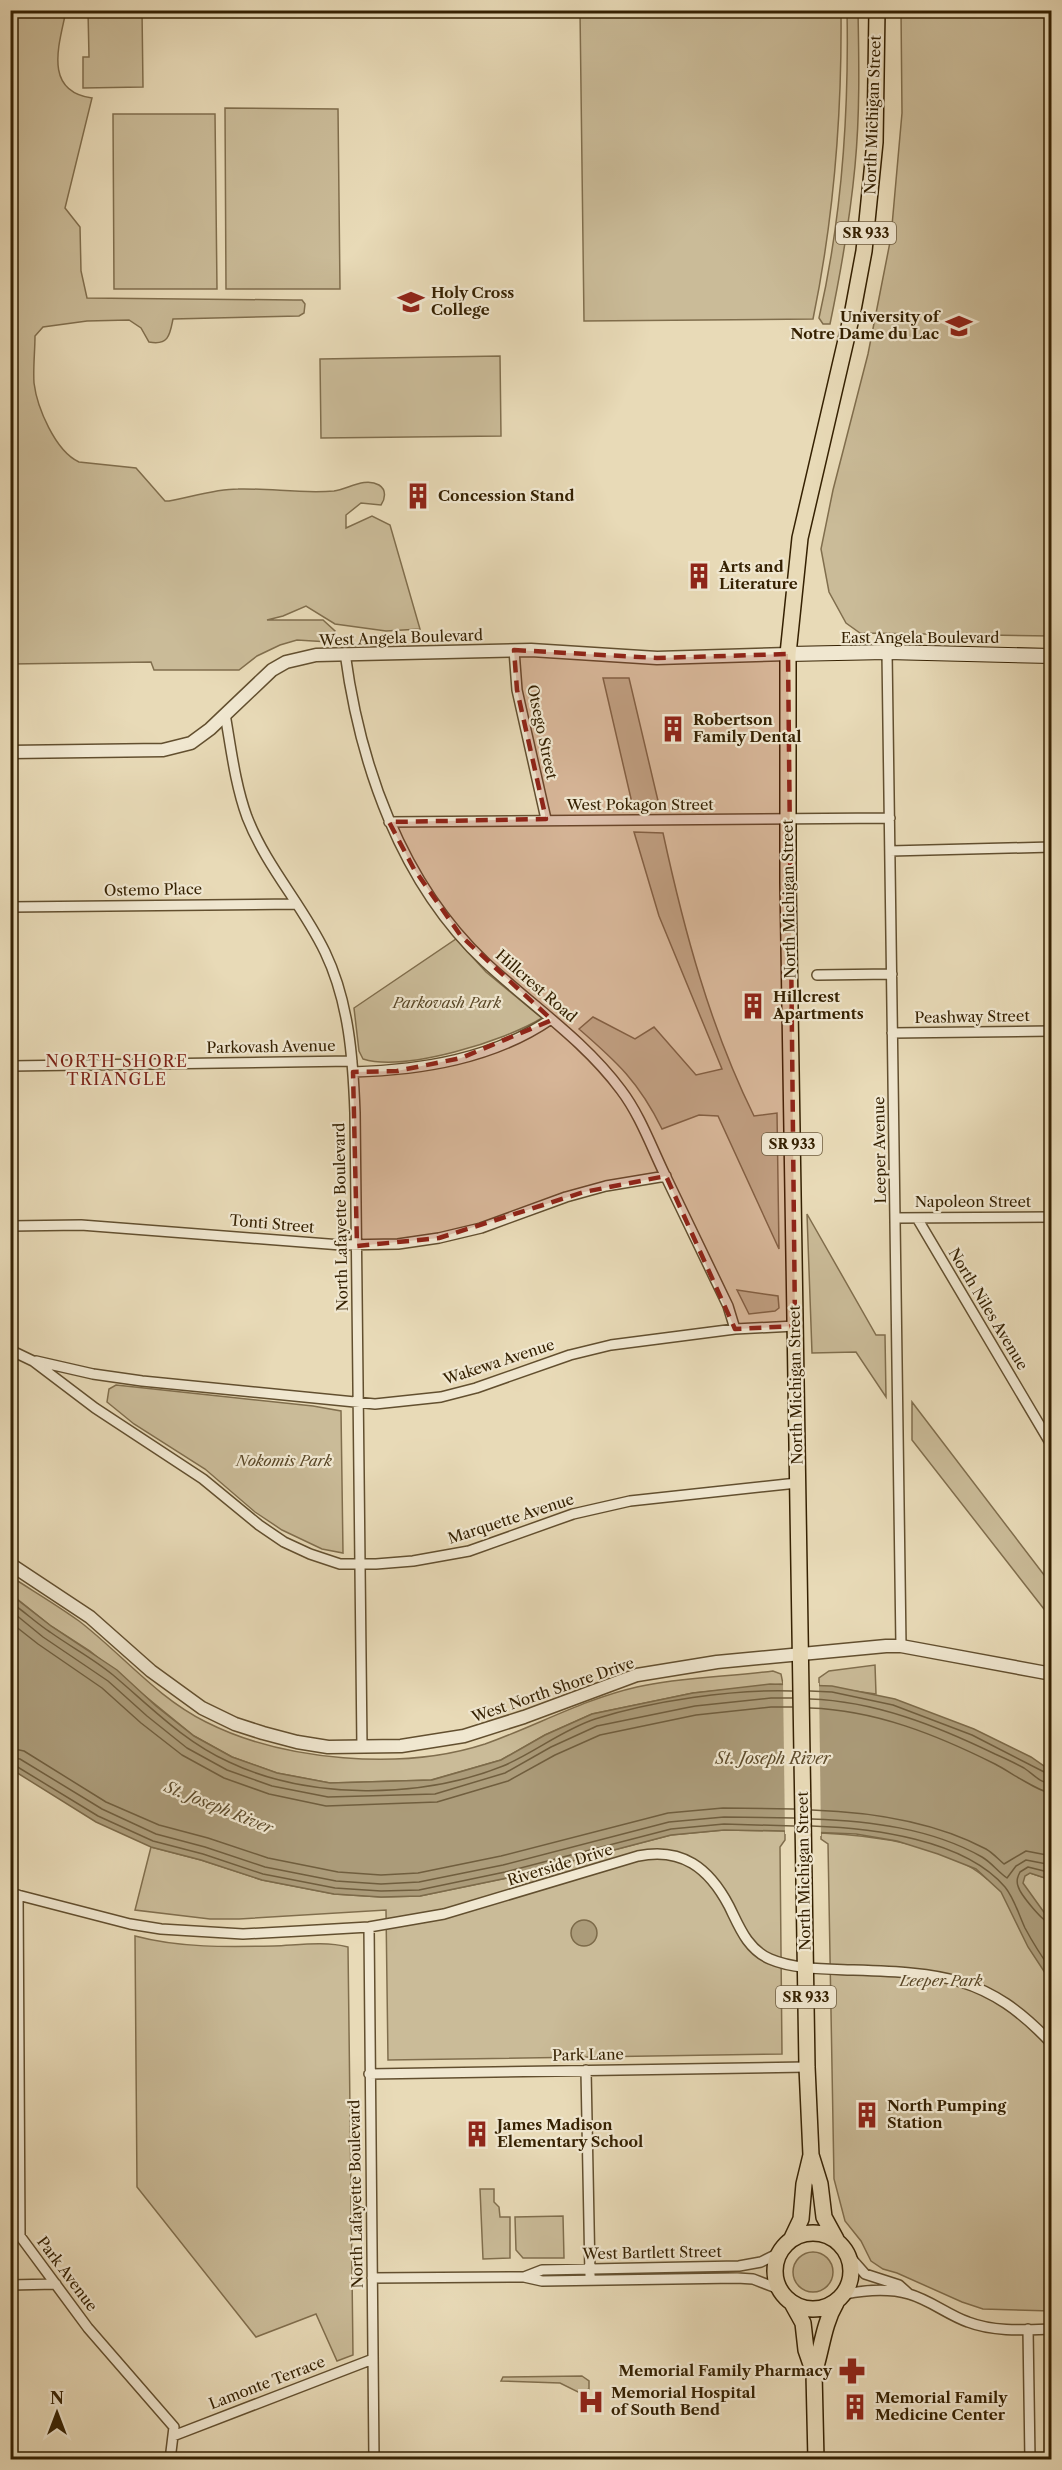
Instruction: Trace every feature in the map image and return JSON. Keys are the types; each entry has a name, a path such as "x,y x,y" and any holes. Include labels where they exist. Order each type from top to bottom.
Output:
{"main road":[{"name":"North Michigan Street","path":"836,2239 824,2217 820,2184 811,2155 807,2067 788,820 788,654 801,529 853,310 864,251 875,142 877,10"},
{"name":"East Angela Boulevard","path":"788,654 887,652 1052,656"},
{"name":"North Michigan Street","path":"792,2238 801,2219 804,2184 811,2155"},
{"path":"792,2238 812,2233 836,2239"},
{"name":"SR 933","path":"779,2253 792,2238"},
{"name":"SR 933","path":"836,2239 850,2257"},
{"path":"779,2253 775,2271 779,2289 793,2305 803,2323 806,2350 814,2373 816,2460"},
{"path":"814,2373 822,2350 826,2323 850,2277 850,2257"},
{"path":"793,2305 814,2309 840,2299"}],"street":[{"name":"West Angela Boulevard","path":"10,752 172,749 191,743 210,729 262,677 286,662 301,657 345,653 514,650 574,651 657,658 788,654"},
{"name":"Otsego Street","path":"514,650 517,690 546,819"},
{"name":"Leeper Avenue","path":"887,652 901,1646"},
{"name":"Hillcrest Road","path":"345,653 368,760 389,822 414,869 461,936 514,989 596,1059 622,1092 642,1126 728,1306 735,1329"},
{"name":"North Lafayette Boulevard","path":"225,714 246,814 274,873 326,953 345,1008 353,1072 362,1747"},
{"name":"West Pokagon Street","path":"389,822 890,818"},
{"path":"890,851 1052,848"},
{"name":"Ostemo Place","path":"10,907 296,904"},
{"path":"817,975 892,974"},
{"path":"353,1072 397,1071 461,1058 527,1034 551,1019"},
{"name":"Peashway Street","path":"892,1033 1052,1031"},
{"name":"Parkovash Avenue","path":"10,1066 352,1061"},
{"name":"Tonti Street","path":"10,1226 81,1225 357,1246 398,1244 439,1238 481,1228 584,1192 666,1176"},
{"name":"Napoleon Street","path":"896,1218 1052,1217"},
{"name":"North Niles Avenue","path":"917,1218 1052,1446"},
{"name":"Wakewa Avenue","path":"33,1361 93,1374 142,1381 359,1404 405,1402 476,1389 570,1355 611,1345 735,1329 795,1326"},
{"name":"Marquette Avenue","path":"10,1350 33,1361 95,1408 203,1479 259,1525 284,1542 340,1564 361,1565 413,1561 469,1551 573,1514 630,1501 797,1483"},
{"name":"West North Shore Drive","path":"10,1564 90,1617 151,1671 202,1708 235,1724 297,1743 328,1747 401,1746 438,1741 493,1728 637,1675 717,1662 800,1653 901,1646 1052,1674"},
{"name":"Riverside Drive","path":"14,1894 160,1929 243,1934 369,1927 444,1914 638,1856 668,1853 681,1856 705,1873 719,1890 743,1935 759,1952 771,1959 828,1969 923,1973 956,1979 1000,2000 1052,2044"},
{"name":"Park Avenue","path":"14,1894 20,2236 88,2328 174,2427 173,2436"},
{"name":"North Lafayette Boulevard","path":"369,1927 374,2460"},
{"name":"Park Lane","path":"369,2074 807,2067"},
{"path":"586,2070 590,2280"},
{"name":"West Bartlett Street","path":"524,2277 542,2270 739,2266 761,2262 779,2253"},
{"path":"850,2257 865,2274 899,2285 909,2294 968,2322 990,2328 1052,2329"},
{"name":"West Bartlett Street","path":"372,2278 524,2277 542,2281 737,2278 753,2279 779,2289"},
{"path":"10,2286 56,2284"},
{"path":"840,2299 881,2290 909,2294"},
{"path":"1028,2330 1030,2460"},
{"name":"Lamonte Terrace","path":"173,2436 373,2359"},
{"path":"170,2460 173,2436"}],"highlighted area":[{"path":"514,650 657,658 788,654 795,1326 735,1329 666,1176 584,1192 439,1238 357,1246 353,1072 397,1071 461,1058 552,1020 461,936 414,869 389,822 546,819 517,690"}],"green space":[{"path":"10,11 66,11 58,52 60,76 66,86 77,94 92,98 65,208 80,227 81,271 87,298 302,300 305,304 304,313 299,316 173,319 167,338 156,343 149,342 141,328 129,320 87,321 43,327 35,336 34,383 43,416 55,438 70,456 79,462 136,468 165,501 229,489 322,492 368,482 379,485 385,495 381,505 361,503 346,515 346,528 372,516 390,525 420,629 386,631 335,624 306,606 267,620 323,620 335,631 329,642 297,640 280,645 257,656 239,670 154,670 151,662 11,664"},
{"path":"88,11 142,11 143,87 83,88 83,57 89,57"},
{"path":"580,11 841,11 840,88 835,165 826,242 813,319 584,321"},
{"path":"847,11 858,11 857,147 851,206 838,284 830,324 823,324 819,318 833,242 845,127"},
{"name":"University of Notre Dame du Lac","path":"901,11 1051,11 1051,636 860,633 846,623 829,592 821,549 833,490 868,354 891,237 902,113"},
{"path":"225,108 338,109 340,289 226,289"},
{"path":"113,114 215,114 217,289 114,289"},
{"path":"500,356 501,436 321,438 320,359"},
{"path":"603,678 629,678 659,805 632,803"},
{"path":"634,832 663,833 689,942 724,1048 754,1116 777,1113 779,1249 718,1116 699,1115 662,1129 636,1085 605,1052 579,1029 593,1017 635,1039 654,1027 696,1075 722,1069 659,916"},
{"name":"Parkovash Park","path":"456,939 486,972 542,1018 480,1045 428,1058 381,1062 363,1059 359,1051 354,1008"},
{"path":"807,1214 876,1335 885,1335 886,1397 856,1352 812,1353"},
{"path":"737,1290 778,1296 779,1308 775,1311 749,1314"},
{"name":"Nokomis Park","path":"116,1385 341,1411 343,1553 322,1549 282,1530 255,1512 205,1469 134,1424 107,1402 109,1389"},
{"path":"912,1402 1051,1584 1051,1618 912,1440"},
{"path":"10,1576 79,1621 155,1688 188,1712 237,1735 270,1746 306,1753 343,1758 381,1759 452,1752 485,1744 579,1706 637,1687 670,1681 773,1671 781,1674 783,1684 693,1693 592,1714 545,1735 501,1760 431,1780 330,1783 277,1773 232,1757 194,1736 90,1651 51,1626 11,1594"},
{"path":"875,1665 876,1694 819,1686 819,1678 829,1671"},
{"path":"724,1830 785,1831 785,1840 780,1847 782,2054 388,2060 386,1910 210,1919 135,1910 151,1847 262,1880 334,1894 381,1897 420,1896 507,1878 671,1835"},
{"name":"Leeper Park","path":"821,1833 885,1839 931,1850 971,1867 987,1879 1030,1873 1051,1880 1051,2311 983,2309 883,2269 871,2261 861,2241 845,2221 834,2179 828,1844 821,1839"},
{"path":"135,1936 169,1943 204,1946 321,1944 348,1947 353,2355 337,2361 316,2314 256,2337 137,2187"},
{"path":"480,2189 494,2189 494,2202 499,2207 500,2217 510,2217 510,2258 483,2259"},
{"path":"563,2216 564,2258 523,2258 516,2250 515,2217"},
{"path":"813,2252 827,2258 833,2272 827,2286 813,2292 799,2286 793,2272 799,2258"},
{"path":"582,2376 589,2381 589,2389 580,2393 560,2383 501,2381 503,2377"}],"water":[{"name":"St. Joseph River","path":"10,1594 51,1626 117,1670 156,1706 194,1736 232,1757 277,1773 330,1783 432,1780 501,1760 545,1735 592,1714 693,1693 770,1684 832,1686 895,1699 974,1729 1031,1757 1051,1771 1051,1880 1030,1873 1025,1876 1023,1883 1051,1922 1051,1982 1028,1947 1001,1892 976,1869 897,1841 856,1834 724,1830 671,1835 507,1878 420,1896 381,1897 334,1894 262,1880 151,1847 96,1822 11,1769"},
{"path":"584,1920 593,1924 597,1933 593,1942 584,1946 575,1942 571,1933 575,1924"}],"pier":[{"path":"783,1681 819,1683 821,1836 785,1834"}],"place":[{"name":"Holy Cross College","path":"411,302"},
{"name":"University of Notre Dame du Lac","path":"959,326"},
{"name":"Concession Stand","path":"418,496"},
{"name":"Arts and Literature","path":"699,576"},
{"name":"Robertson Family Dental","path":"673,729"},
{"name":"Hillcrest Apartments","path":"753,1006"},
{"name":"North Pumping Station","path":"867,2115"},
{"name":"James Madison Elementary School","path":"477,2134"},
{"name":"Memorial Family Pharmacy","path":"852,2371"},
{"name":"Memorial Hospital of South Bend","path":"591,2402"},
{"name":"Memorial Family Medicine Center","path":"855,2407"}],"district":[{"name":"NORTH SHORE TRIANGLE","path":"117,1070"}]}
